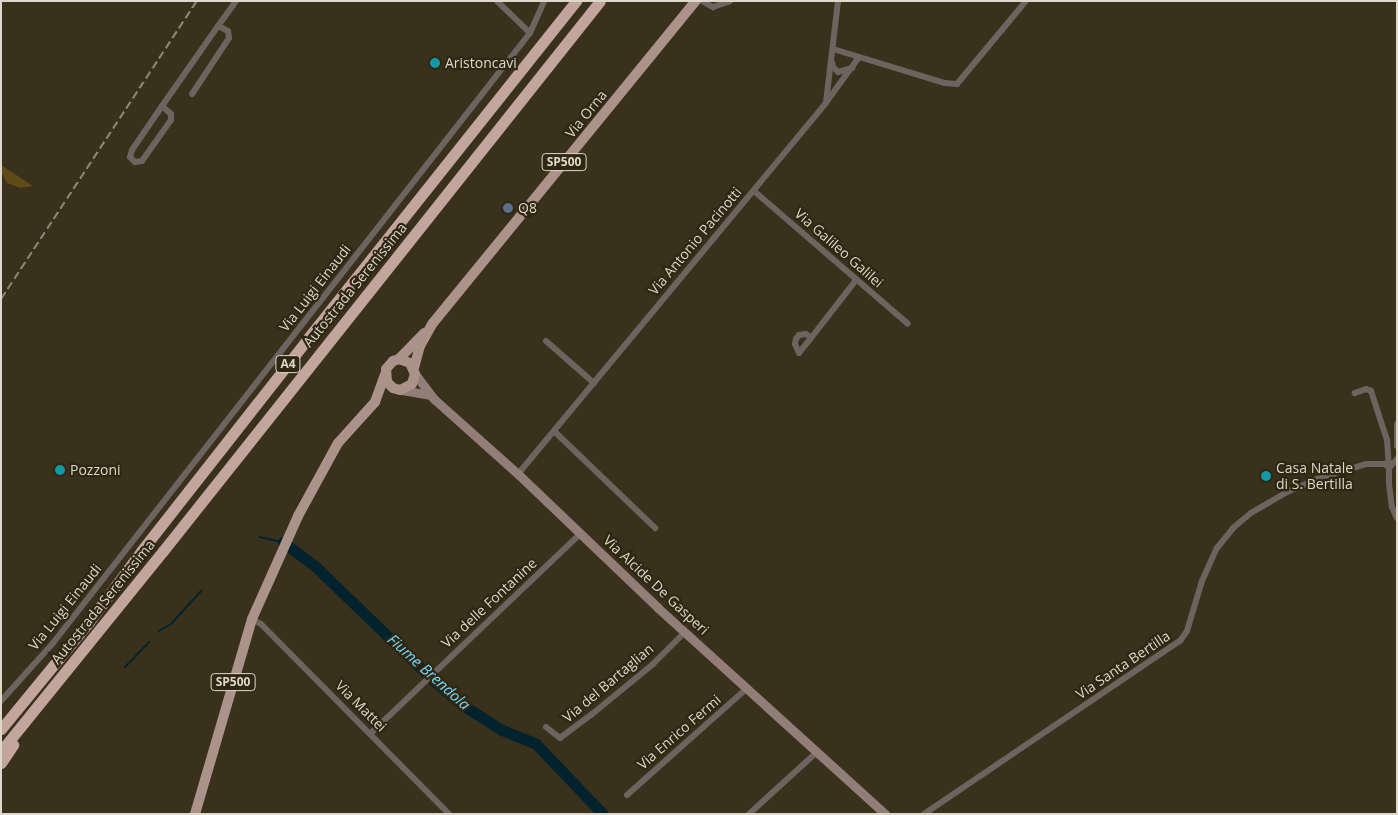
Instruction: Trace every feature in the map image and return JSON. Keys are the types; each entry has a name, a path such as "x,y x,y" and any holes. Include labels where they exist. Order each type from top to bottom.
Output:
{"highway":[{"name":"Autostrada Serenissima","path":"1,729 89,622 142,550 576,1"},
{"name":"Autostrada Serenissima","path":"1,750 163,551 600,1"},
{"path":"1,721 24,701"},
{"path":"1,763 29,715"}],"main road":[{"name":"Via Orna","path":"414,371 420,346 433,323 696,1"},
{"name":"SP500","path":"195,814 252,619 291,533 338,443 374,402 389,364 399,359 433,323"},
{"path":"399,359 410,363 414,371"},
{"name":"SP500","path":"374,402 412,384 414,371"},
{"name":"Via Alcide De Gasperi","path":"414,371 430,395 518,474 685,632 885,814"},
{"path":"385,375 390,386 430,395"}],"street":[{"path":"162,106 171,114 171,120 142,161 135,162 130,157 132,150 162,106 236,1"},
{"path":"497,1 530,33"},
{"name":"Via Luigi Einaudi","path":"1,701 54,643 530,33 544,1"},
{"path":"702,1 713,7 730,1"},
{"name":"Via Antonio Pacinotti","path":"518,474 555,432 825,104 832,61 838,1"},
{"path":"833,49 945,84 957,84 1026,1"},
{"path":"192,94 228,38 228,31 218,26"},
{"path":"825,104 846,78 859,57"},
{"path":"832,61 833,67 838,72 845,72 852,68"},
{"name":"Via Galileo Galilei","path":"754,191 908,324"},
{"path":"811,338 856,280"},
{"path":"546,341 594,383"},
{"path":"1355,393 1366,389 1371,391 1387,440 1390,496 1397,518"},
{"path":"1397,424 1397,446"},
{"path":"555,432 655,528"},
{"path":"1389,468 1397,459"},
{"name":"Via Santa Bertilla","path":"924,814 1180,641 1187,631 1202,581 1217,548 1233,528 1251,513 1287,492 1316,479 1366,464 1385,464 1389,468"},
{"name":"Via delle Fontanine","path":"371,733 581,533"},
{"name":"Via Mattei","path":"252,619 261,624 371,733 449,814"},
{"name":"Via del Bartaglian","path":"546,727 560,738 653,664 685,632"},
{"name":"Via Enrico Fermi","path":"627,795 748,688"},
{"path":"748,814 818,752"}],"shaded area":[{"path":"1,165 33,186 20,188 7,183 1,172"}],"waterway":[{"path":"260,537 282,542"},
{"name":"Fiume Brendola","path":"283,542 315,566 434,681 464,706 502,730 536,744 603,814"},
{"path":"159,631 171,624 201,591"},
{"path":"125,667 149,642"}],"railway":[{"path":"1,299 197,1"}],"place":[{"name":"Aristoncavi","path":"435,63"},
{"name":"Q8","path":"508,208"},
{"name":"Pozzoni","path":"60,470"},
{"name":"Casa Natale di S. Bertilla","path":"1266,476"}]}
